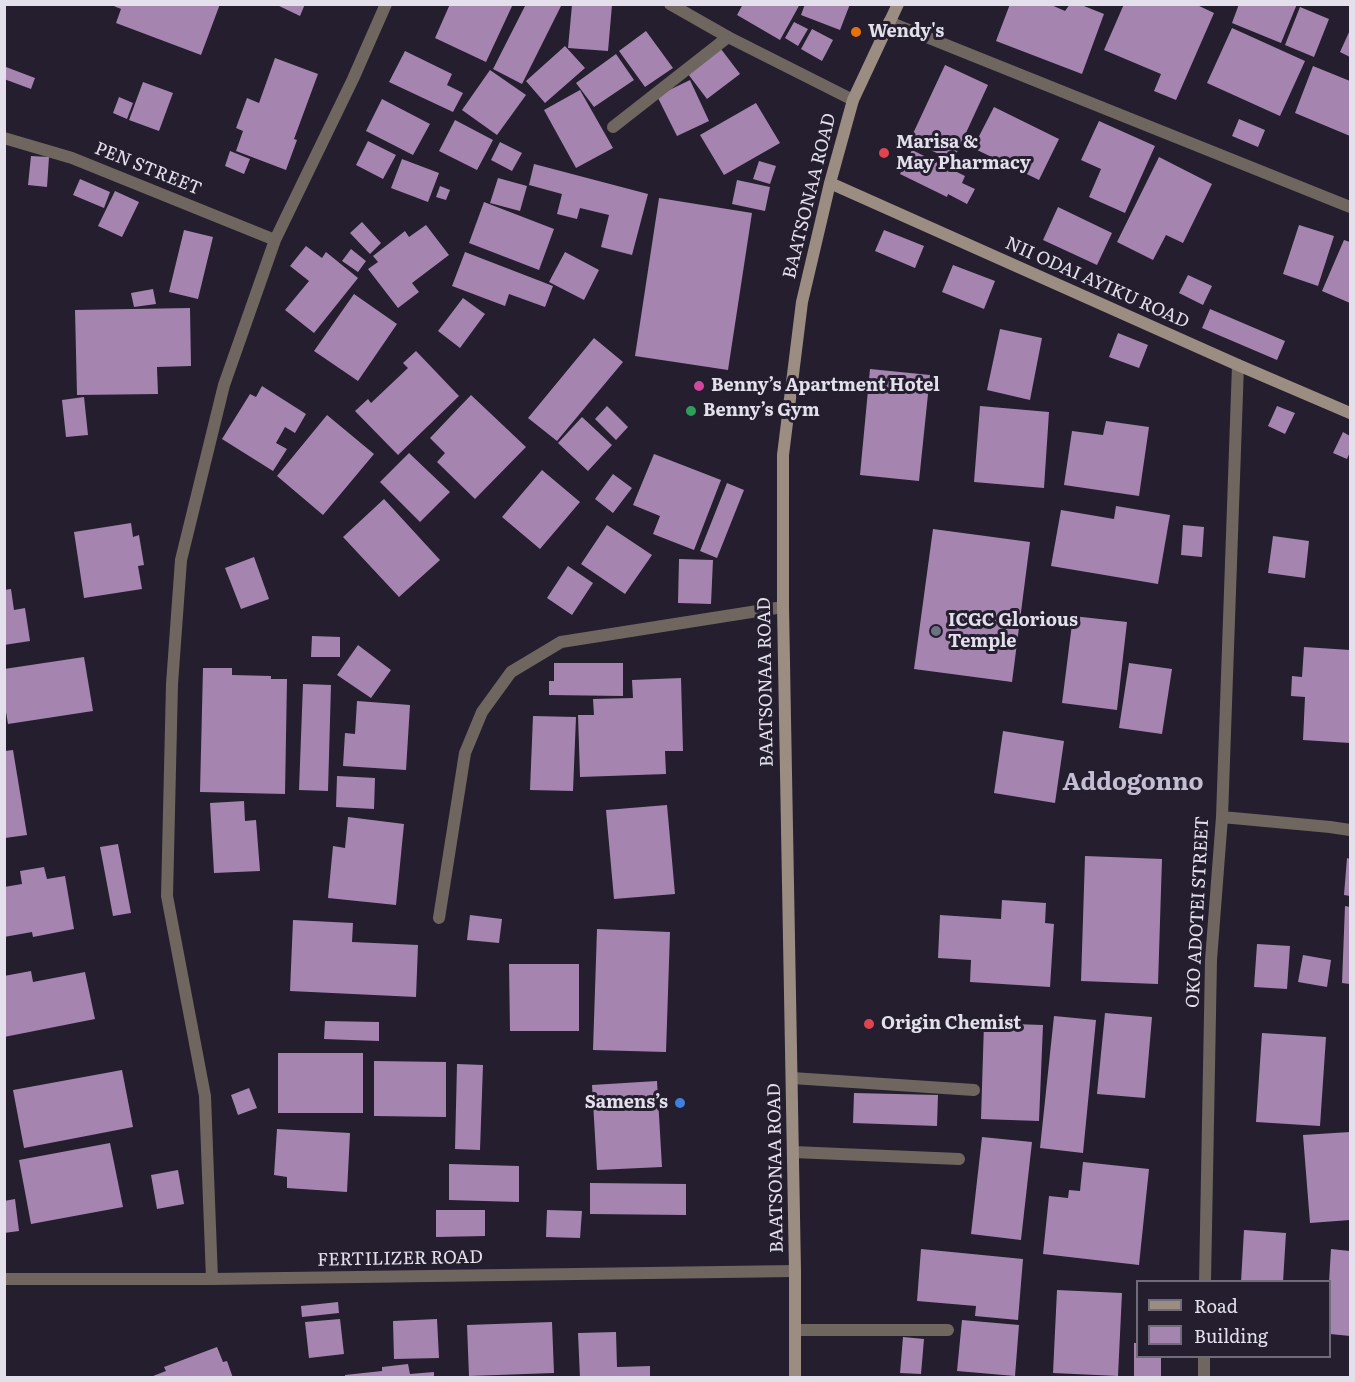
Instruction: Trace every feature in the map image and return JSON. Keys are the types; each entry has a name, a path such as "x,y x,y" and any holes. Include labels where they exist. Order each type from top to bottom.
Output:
{"street":[{"path":"212,1280 205,1096 167,896 172,684 181,561 224,385 275,240 353,79 386,4"},
{"path":"670,4 728,37 852,100"},
{"name":"BAATSONAA ROAD","path":"795,1377 783,608 783,455 802,302 830,183 852,100 898,4"},
{"path":"889,22 1350,207"},
{"path":"613,126 728,37"},
{"name":"PEN STREET","path":"4,138 72,158 275,240"},
{"name":"NII ODAI AYIKU ROAD","path":"830,183 1350,413"},
{"name":"OKO ADOTEI STREET","path":"1205,1280 1211,960 1222,817 1238,365"},
{"path":"439,918 465,753 482,712 511,672 561,642 783,608"},
{"path":"1222,817 1330,826 1350,830"},
{"path":"792,1078 974,1090"},
{"path":"793,1152 959,1159"},
{"name":"FERTILIZER ROAD","path":"4,1279 212,1280 795,1271"},
{"path":"795,1330 948,1330"},
{"path":"1204,1358 1204,1377"}],"building":[{"path":"109,4 220,4 201,55 116,23 121,9"},
{"path":"275,4 305,4 300,16"},
{"path":"450,4 513,4 486,62 435,38"},
{"path":"526,4 562,4 522,84 493,69"},
{"path":"743,4 800,4 780,40 737,15"},
{"path":"805,4 850,4 840,30 801,15"},
{"path":"1010,4 1049,4 1065,11 1070,4 1079,4 1104,14 1082,74 996,41"},
{"path":"1124,4 1195,4 1214,13 1176,100 1154,91 1161,74 1104,50"},
{"path":"1239,4 1297,4 1281,43 1232,23"},
{"path":"572,5 612,5 608,51 568,48"},
{"path":"1300,7 1329,19 1314,57 1285,45"},
{"path":"794,22 808,29 798,46 785,38"},
{"path":"1232,28 1305,61 1280,116 1207,83"},
{"path":"812,29 833,40 822,61 801,49"},
{"path":"1350,30 1350,57 1340,52"},
{"path":"646,31 673,68 645,87 619,51"},
{"path":"565,46 585,68 545,103 526,81"},
{"path":"721,49 740,74 707,99 688,74"},
{"path":"405,51 452,74 447,85 463,93 453,112 389,82"},
{"path":"616,54 634,80 594,107 576,83"},
{"path":"275,58 318,74 294,139 297,140 286,170 236,151 243,131 236,128 247,98 259,103"},
{"path":"945,65 988,85 953,161 910,140"},
{"path":"1313,66 1350,81 1350,136 1295,113"},
{"path":"6,67 35,78 31,89 4,79"},
{"path":"490,70 526,95 497,135 462,110"},
{"path":"690,80 709,121 677,136 657,96"},
{"path":"143,82 173,93 159,131 129,120"},
{"path":"580,90 613,148 576,168 544,110"},
{"path":"119,97 133,103 127,119 113,113"},
{"path":"382,99 430,124 413,155 366,131"},
{"path":"756,103 780,143 724,175 700,135"},
{"path":"994,107 1059,139 1039,180 973,148"},
{"path":"1239,119 1265,130 1258,147 1232,136"},
{"path":"455,120 493,140 477,170 439,151"},
{"path":"1099,121 1155,146 1125,213 1089,197 1101,169 1081,160"},
{"path":"368,141 396,155 383,179 356,165"},
{"path":"500,142 522,153 512,171 491,160"},
{"path":"912,150 965,176 962,183 975,189 967,204 900,174"},
{"path":"230,151 250,159 244,174 225,166"},
{"path":"31,156 49,157 47,187 28,185"},
{"path":"1159,157 1212,184 1183,243 1166,235 1153,260 1117,242"},
{"path":"402,159 439,173 428,202 391,188"},
{"path":"759,161 776,166 770,184 753,179"},
{"path":"534,164 648,194 632,255 601,247 609,215 580,208 577,219 557,214 562,194 529,185"},
{"path":"498,178 527,186 520,211 490,203"},
{"path":"80,179 110,192 104,208 73,195"},
{"path":"737,180 770,187 765,211 732,204"},
{"path":"440,186 450,190 446,200 436,197"},
{"path":"115,191 139,202 122,237 98,226"},
{"path":"659,198 752,213 728,370 635,356"},
{"path":"484,202 554,229 539,270 469,243"},
{"path":"1058,207 1112,233 1097,265 1043,240"},
{"path":"362,222 381,243 370,254 350,233"},
{"path":"426,225 449,255 412,283 419,292 398,308 368,269 378,262 373,256 405,231 409,237"},
{"path":"1299,225 1334,236 1318,286 1283,274"},
{"path":"184,230 213,237 198,299 169,292"},
{"path":"884,230 924,246 915,268 875,251"},
{"path":"1344,240 1350,242 1350,303 1322,291"},
{"path":"306,246 322,258 326,252 358,278 314,333 285,310 309,281 290,266"},
{"path":"351,249 366,261 358,272 342,261"},
{"path":"465,252 553,286 545,307 509,294 505,306 452,286"},
{"path":"565,252 599,270 584,300 549,282"},
{"path":"953,265 995,281 984,309 942,292"},
{"path":"1188,275 1212,286 1203,305 1179,293"},
{"path":"153,289 156,304 134,307 131,293"},
{"path":"354,294 397,324 358,381 314,351"},
{"path":"463,298 485,314 460,348 438,331"},
{"path":"190,308 191,366 157,367 158,394 77,395 75,310"},
{"path":"1210,309 1285,341 1277,360 1202,328"},
{"path":"1000,329 1042,338 1030,400 987,390"},
{"path":"1118,333 1148,345 1139,368 1109,357"},
{"path":"594,338 623,362 557,441 528,418"},
{"path":"416,351 459,396 398,455 355,411 368,399 371,403 408,368 403,363"},
{"path":"870,369 930,375 919,481 860,475"},
{"path":"262,386 306,414 295,433 285,427 276,443 287,449 273,471 222,439 250,394 256,397"},
{"path":"471,395 526,447 475,499 437,462 445,453 430,438"},
{"path":"84,397 88,435 66,437 62,400"},
{"path":"607,406 628,427 616,440 595,419"},
{"path":"980,406 1049,412 1044,488 974,482"},
{"path":"1277,406 1295,413 1285,434 1268,426"},
{"path":"327,415 374,454 323,515 277,476"},
{"path":"582,417 612,445 588,471 558,443"},
{"path":"1106,421 1149,427 1139,496 1064,485 1072,431 1103,435"},
{"path":"1343,432 1350,436 1350,452 1347,459 1333,453"},
{"path":"409,453 450,492 420,522 380,482"},
{"path":"654,454 721,480 694,550 653,534 660,516 633,505"},
{"path":"542,470 580,502 540,549 502,517"},
{"path":"613,474 632,488 613,513 595,499"},
{"path":"727,483 744,490 717,558 700,551"},
{"path":"384,499 440,560 399,597 343,537"},
{"path":"1116,506 1170,515 1158,584 1051,566 1061,510 1114,519"},
{"path":"131,523 133,537 139,535 144,565 138,566 142,589 84,598 74,532"},
{"path":"607,525 652,555 625,594 581,564"},
{"path":"1183,525 1204,527 1202,557 1181,555"},
{"path":"933,529 1030,542 1012,682 914,669"},
{"path":"1273,536 1309,541 1305,578 1268,573"},
{"path":"254,557 269,599 241,609 225,568"},
{"path":"679,559 713,560 711,604 678,603"},
{"path":"568,566 593,583 572,615 547,598"},
{"path":"11,589 14,610 25,608 30,641 4,645 4,590"},
{"path":"1073,616 1127,622 1117,710 1062,703"},
{"path":"312,636 340,637 340,657 311,657"},
{"path":"358,645 391,670 371,698 337,675"},
{"path":"1304,647 1350,650 1350,743 1303,740 1305,697 1291,696 1292,676 1302,677"},
{"path":"84,657 93,711 8,724 4,700 4,669"},
{"path":"554,663 623,663 623,696 549,695 549,681 554,681"},
{"path":"1129,663 1172,669 1162,734 1119,728"},
{"path":"203,668 232,668 232,675 271,676 271,679 287,679 285,794 200,792"},
{"path":"681,678 683,751 665,751 666,774 580,777 578,715 594,715 593,699 633,698 632,680"},
{"path":"303,684 331,685 328,791 299,790"},
{"path":"357,701 410,705 406,770 343,766 345,733 355,734"},
{"path":"533,716 576,717 573,791 530,790"},
{"path":"1003,731 1064,741 1055,803 994,793"},
{"path":"13,750 27,835 5,838 5,751"},
{"path":"337,776 375,778 374,809 336,807"},
{"path":"244,801 245,821 256,820 260,871 214,873 210,803"},
{"path":"667,805 675,894 614,899 606,810"},
{"path":"348,817 404,824 396,905 328,898 333,846 345,848"},
{"path":"118,844 131,913 113,916 100,847"},
{"path":"1085,856 1162,859 1158,984 1081,981"},
{"path":"1347,858 1350,859 1350,896 1344,895"},
{"path":"44,867 47,879 65,876 74,929 33,937 32,932 4,937 4,887 22,884 20,871"},
{"path":"1002,900 1046,903 1045,923 1054,924 1050,987 970,982 971,960 938,958 940,915 1001,919"},
{"path":"1345,906 1350,907 1350,984 1342,983"},
{"path":"470,915 502,919 499,943 467,940"},
{"path":"293,920 353,923 352,942 418,945 416,997 290,991"},
{"path":"597,929 670,932 666,1052 593,1050"},
{"path":"1257,944 1290,946 1287,989 1254,987"},
{"path":"1303,955 1331,960 1327,987 1298,982"},
{"path":"509,964 579,964 579,1031 510,1031"},
{"path":"31,971 33,982 85,972 95,1019 4,1037 4,976"},
{"path":"1105,1013 1152,1017 1145,1098 1097,1094"},
{"path":"1054,1016 1096,1020 1083,1153 1040,1148"},
{"path":"325,1021 379,1022 379,1041 324,1039"},
{"path":"984,1023 1043,1025 1039,1121 981,1119"},
{"path":"1262,1033 1326,1037 1320,1126 1256,1122"},
{"path":"278,1053 363,1053 363,1113 278,1113"},
{"path":"374,1061 446,1062 446,1117 374,1116"},
{"path":"457,1064 483,1065 480,1150 455,1149"},
{"path":"122,1070 133,1127 24,1148 13,1090"},
{"path":"657,1081 662,1167 597,1170 592,1085"},
{"path":"249,1088 257,1108 238,1115 231,1095"},
{"path":"854,1093 938,1095 937,1126 853,1123"},
{"path":"277,1129 350,1133 347,1192 287,1188 287,1177 274,1175"},
{"path":"1350,1132 1350,1220 1310,1223 1303,1135"},
{"path":"982,1137 1032,1142 1021,1240 971,1234"},
{"path":"110,1143 123,1207 31,1224 19,1160"},
{"path":"1083,1162 1149,1169 1139,1265 1043,1254 1049,1196 1068,1198 1069,1190 1080,1191"},
{"path":"449,1164 519,1166 519,1202 449,1200"},
{"path":"178,1170 184,1204 157,1209 151,1175"},
{"path":"590,1183 686,1184 686,1215 590,1214"},
{"path":"15,1199 19,1231 4,1233 4,1201"},
{"path":"436,1210 485,1210 485,1236 436,1237"},
{"path":"547,1210 582,1211 580,1238 546,1237"},
{"path":"1244,1230 1286,1233 1283,1280 1241,1280"},
{"path":"921,1249 1023,1259 1018,1320 975,1316 976,1306 917,1301"},
{"path":"1331,1249 1350,1251 1350,1336 1331,1334 1331,1280 1329,1280"},
{"path":"1057,1290 1122,1293 1118,1376 1053,1373"},
{"path":"338,1302 339,1313 302,1317 301,1306"},
{"path":"340,1319 344,1354 309,1358 305,1322"},
{"path":"437,1319 439,1358 394,1359 393,1321"},
{"path":"962,1320 1019,1325 1015,1376 957,1371"},
{"path":"552,1322 554,1373 469,1376 467,1325"},
{"path":"616,1332 617,1367 650,1366 650,1378 580,1378 578,1333"},
{"path":"903,1337 924,1339 921,1374 900,1373"},
{"path":"1134,1343 1136,1343 1136,1358 1161,1358 1161,1378 1134,1378"},
{"path":"217,1347 223,1362 227,1361 233,1378 148,1378 166,1371 164,1367"},
{"path":"408,1364 410,1374 434,1372 434,1378 345,1378 345,1375 382,1371 382,1367"}],"place":[{"name":"Wendy's","path":"856,32"},
{"name":"Marisa & May Pharmacy","path":"884,153"},
{"name":"Benny’s Apartment Hotel","path":"699,386"},
{"name":"Benny’s Gym","path":"691,411"},
{"name":"ICGC Glorious Temple","path":"936,631"},
{"name":"Origin Chemist","path":"869,1024"},
{"name":"Samens’s","path":"680,1103"}],"district":[{"name":"Addogonno","path":"1133,783"}]}
